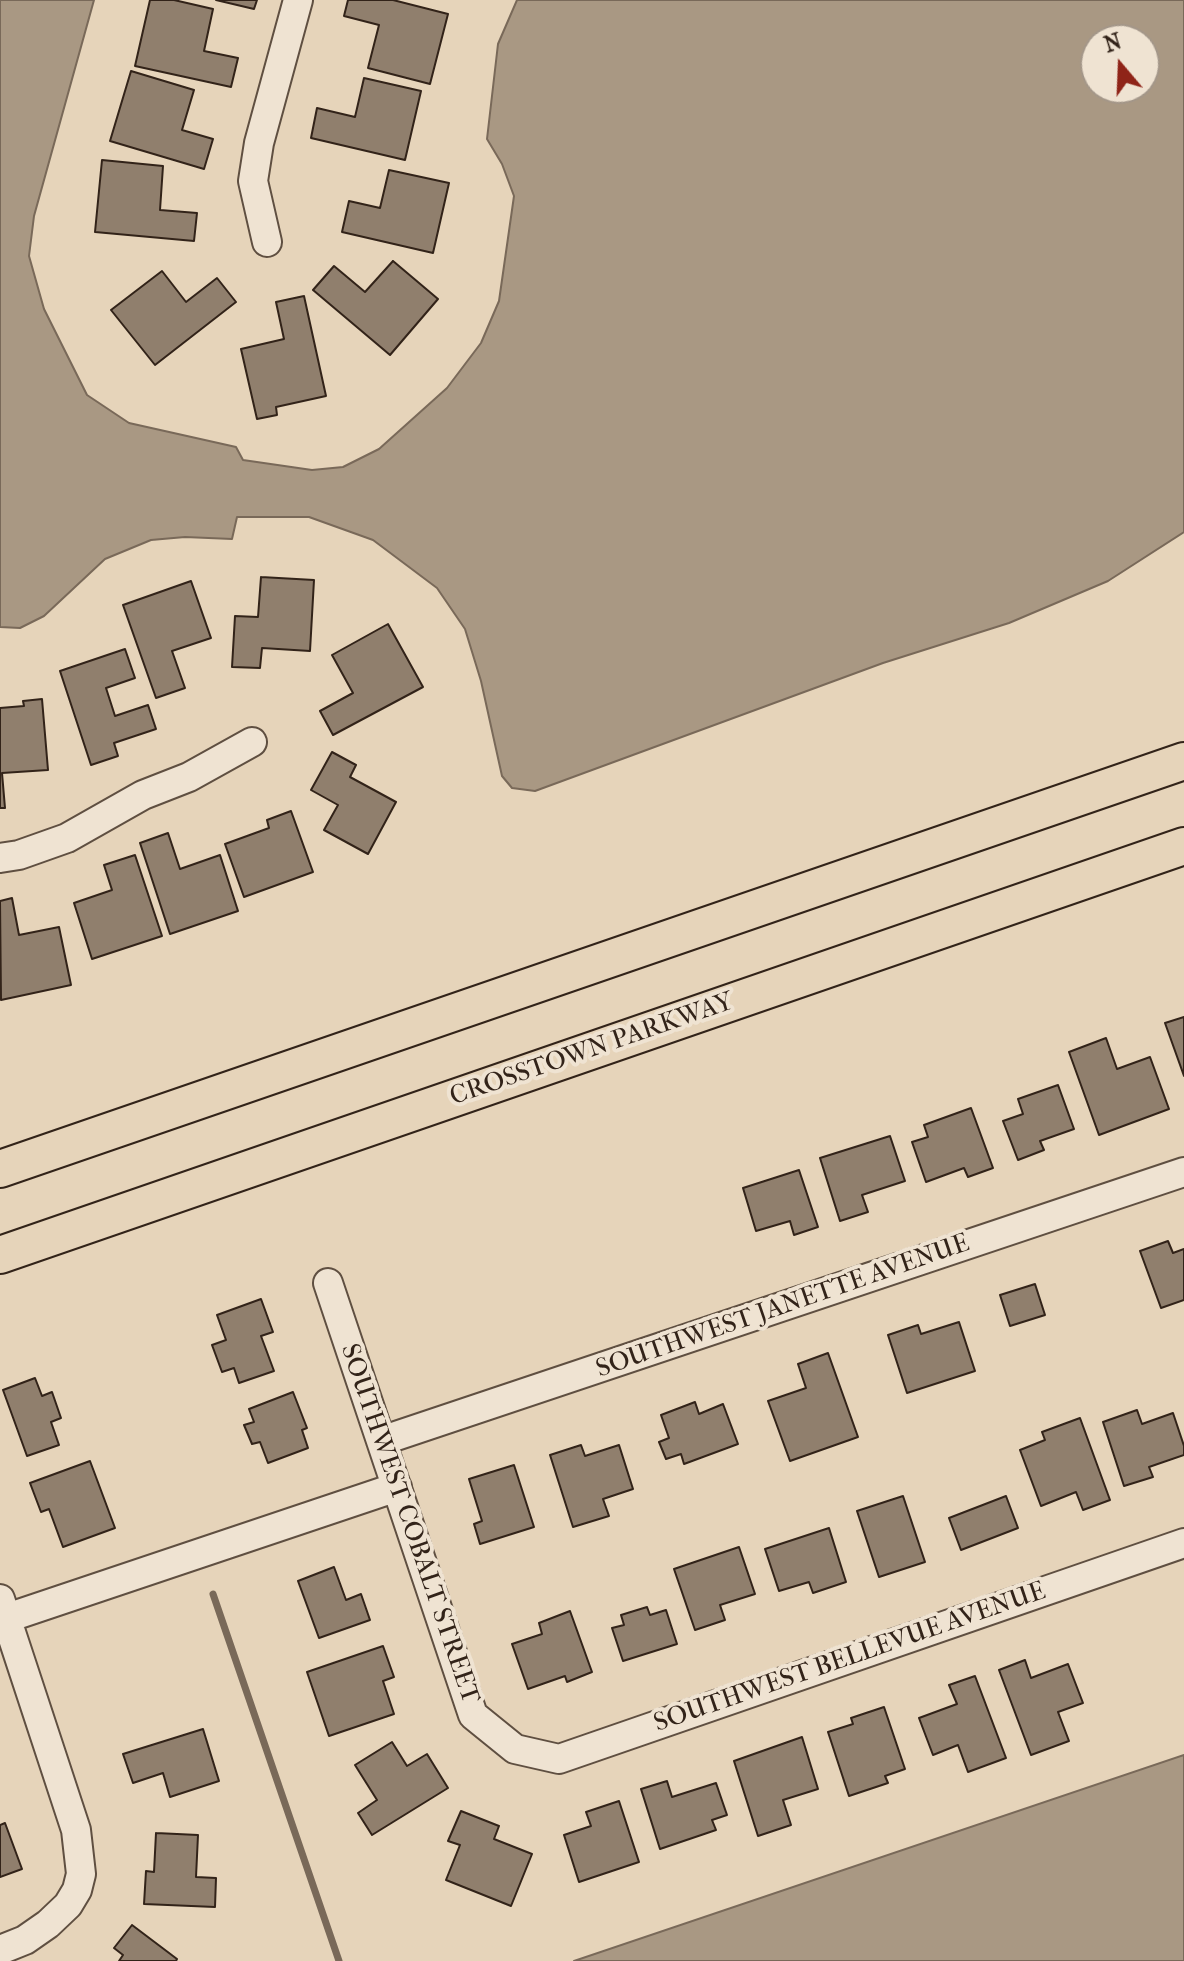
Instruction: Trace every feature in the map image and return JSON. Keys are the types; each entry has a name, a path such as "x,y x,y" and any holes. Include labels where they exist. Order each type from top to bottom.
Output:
{"main road":[{"path":"0,1169 1184,761"},
{"name":"CROSSTOWN PARKWAY","path":"0,1255 1184,846"}],"street":[{"path":"267,242 253,181 259,143 298,0"},
{"path":"0,858 19,855 67,838 143,795 189,777 252,742"},
{"name":"SOUTHWEST JANETTE AVENUE","path":"381,1441 1184,1172"},
{"name":"SOUTHWEST COBALT STREET","path":"328,1283 473,1715 515,1749"},
{"path":"0,1950 25,1940 48,1924 68,1905 77,1890 81,1874 76,1830 4,1608 397,1487"},
{"name":"SOUTHWEST BELLEVUE AVENUE","path":"515,1749 559,1759 1184,1543"}],"shaded area":[{"path":"0,0 94,0 34,216 29,256 44,309 87,395 129,423 236,447 243,460 312,470 343,467 379,449 447,388 481,343 499,301 514,196 502,164 487,139 498,44 517,0 1184,0 1184,532 1108,581 1009,623 883,663 535,791 512,788 502,776 481,681 465,629 437,588 373,540 309,517 237,517 232,539 185,537 151,540 105,559 44,616 20,628 0,627"},
{"path":"1184,1755 1184,1961 574,1961"}],"building":[{"path":"150,0 174,0 213,9 204,51 238,58 231,87 135,66"},
{"path":"216,0 257,0 254,9"},
{"path":"348,0 393,0 448,14 430,84 368,68 379,25 344,16"},
{"path":"131,71 194,90 182,130 213,139 204,169 110,141"},
{"path":"364,78 421,91 405,160 311,138 317,108 355,117"},
{"path":"102,160 163,166 160,210 197,213 194,241 95,232"},
{"path":"389,170 449,183 433,253 342,232 349,201 380,208"},
{"path":"393,261 438,299 390,355 313,290 334,266 365,292"},
{"path":"162,271 186,302 217,278 236,302 155,365 111,310"},
{"path":"304,296 326,396 276,407 277,415 257,419 241,349 284,339 276,302"},
{"path":"261,577 314,580 310,651 262,648 260,668 232,667 235,616 258,617"},
{"path":"191,581 211,638 172,651 185,688 156,698 123,605"},
{"path":"388,624 423,687 333,735 320,711 353,693 332,655"},
{"path":"125,649 135,678 106,688 115,716 148,705 156,729 114,743 118,756 91,765 60,671"},
{"path":"42,699 48,770 2,773 5,808 0,808 0,708 24,706 23,701"},
{"path":"332,752 356,765 350,777 396,802 368,854 324,830 338,805 311,790"},
{"path":"291,811 313,872 244,897 225,844 269,828 267,820"},
{"path":"168,833 180,869 220,855 238,911 170,934 140,843"},
{"path":"135,855 162,936 92,959 74,903 112,890 104,865"},
{"path":"12,898 19,935 59,927 71,985 1,1000 0,901"},
{"path":"1184,1017 1184,1076 1165,1023"},
{"path":"1106,1038 1117,1069 1150,1057 1169,1109 1099,1135 1069,1052"},
{"path":"1058,1085 1074,1129 1040,1141 1044,1150 1018,1160 1003,1121 1023,1114 1018,1099"},
{"path":"971,1108 993,1168 968,1177 964,1168 926,1182 912,1142 928,1137 924,1125"},
{"path":"890,1136 905,1181 862,1195 868,1212 840,1221 820,1158"},
{"path":"799,1170 818,1227 794,1235 790,1221 756,1231 743,1188"},
{"path":"1168,1241 1173,1253 1184,1249 1184,1300 1161,1308 1140,1251"},
{"path":"1035,1284 1045,1315 1010,1326 1000,1295"},
{"path":"261,1299 273,1332 261,1336 274,1371 239,1383 234,1368 222,1372 212,1345 226,1340 217,1315"},
{"path":"959,1322 975,1371 907,1393 888,1335 918,1325 921,1334"},
{"path":"828,1353 858,1437 790,1461 768,1401 806,1388 798,1364"},
{"path":"35,1378 42,1396 52,1392 61,1418 51,1422 59,1445 27,1456 3,1390"},
{"path":"293,1392 307,1428 302,1430 308,1448 268,1463 260,1442 252,1444 244,1425 254,1422 249,1409"},
{"path":"695,1402 699,1414 723,1404 738,1444 684,1464 681,1454 666,1459 659,1442 669,1438 661,1415"},
{"path":"1137,1410 1142,1424 1173,1413 1184,1455 1149,1467 1153,1477 1124,1486 1103,1422"},
{"path":"1080,1418 1110,1500 1083,1510 1076,1492 1041,1506 1020,1450 1045,1440 1042,1432"},
{"path":"581,1445 585,1456 619,1445 633,1489 603,1499 609,1516 573,1527 550,1455"},
{"path":"90,1461 115,1528 63,1547 49,1509 41,1512 30,1483"},
{"path":"514,1465 534,1527 480,1544 474,1524 482,1521 469,1479"},
{"path":"903,1496 925,1562 879,1577 857,1511"},
{"path":"1006,1496 1018,1528 961,1550 949,1518"},
{"path":"829,1528 846,1582 813,1593 809,1582 779,1591 765,1549"},
{"path":"739,1547 755,1594 720,1605 725,1620 695,1630 674,1569"},
{"path":"334,1567 346,1600 361,1594 370,1620 319,1638 298,1581"},
{"path":"647,1607 650,1615 666,1610 677,1644 623,1661 612,1628 624,1625 621,1615"},
{"path":"570,1611 592,1672 567,1682 565,1676 528,1689 512,1644 542,1634 539,1623"},
{"path":"383,1646 394,1677 383,1681 394,1714 329,1736 307,1672"},
{"path":"1025,1660 1031,1678 1068,1664 1083,1703 1058,1712 1069,1741 1031,1755 999,1670"},
{"path":"975,1676 1006,1758 968,1772 958,1745 933,1755 919,1718 957,1704 949,1685"},
{"path":"884,1707 905,1769 885,1776 888,1783 849,1796 828,1732 853,1724 851,1718"},
{"path":"203,1729 219,1781 170,1797 163,1773 133,1783 123,1754"},
{"path":"802,1737 818,1789 783,1800 791,1825 758,1836 734,1761"},
{"path":"392,1742 407,1766 427,1754 448,1788 372,1835 358,1813 377,1800 355,1765"},
{"path":"667,1781 672,1797 716,1783 727,1815 712,1820 716,1830 660,1849 641,1789"},
{"path":"619,1801 639,1862 579,1882 564,1835 591,1826 586,1812"},
{"path":"461,1811 499,1826 494,1839 532,1854 511,1906 446,1880 460,1845 448,1841"},
{"path":"5,1823 22,1869 0,1877 0,1825"},
{"path":"156,1833 198,1835 196,1877 216,1878 215,1907 144,1904 146,1871 154,1872"},
{"path":"132,1925 176,1961 119,1961 123,1955 114,1948"}],"waterway":[{"path":"213,1594 339,1961"}]}
